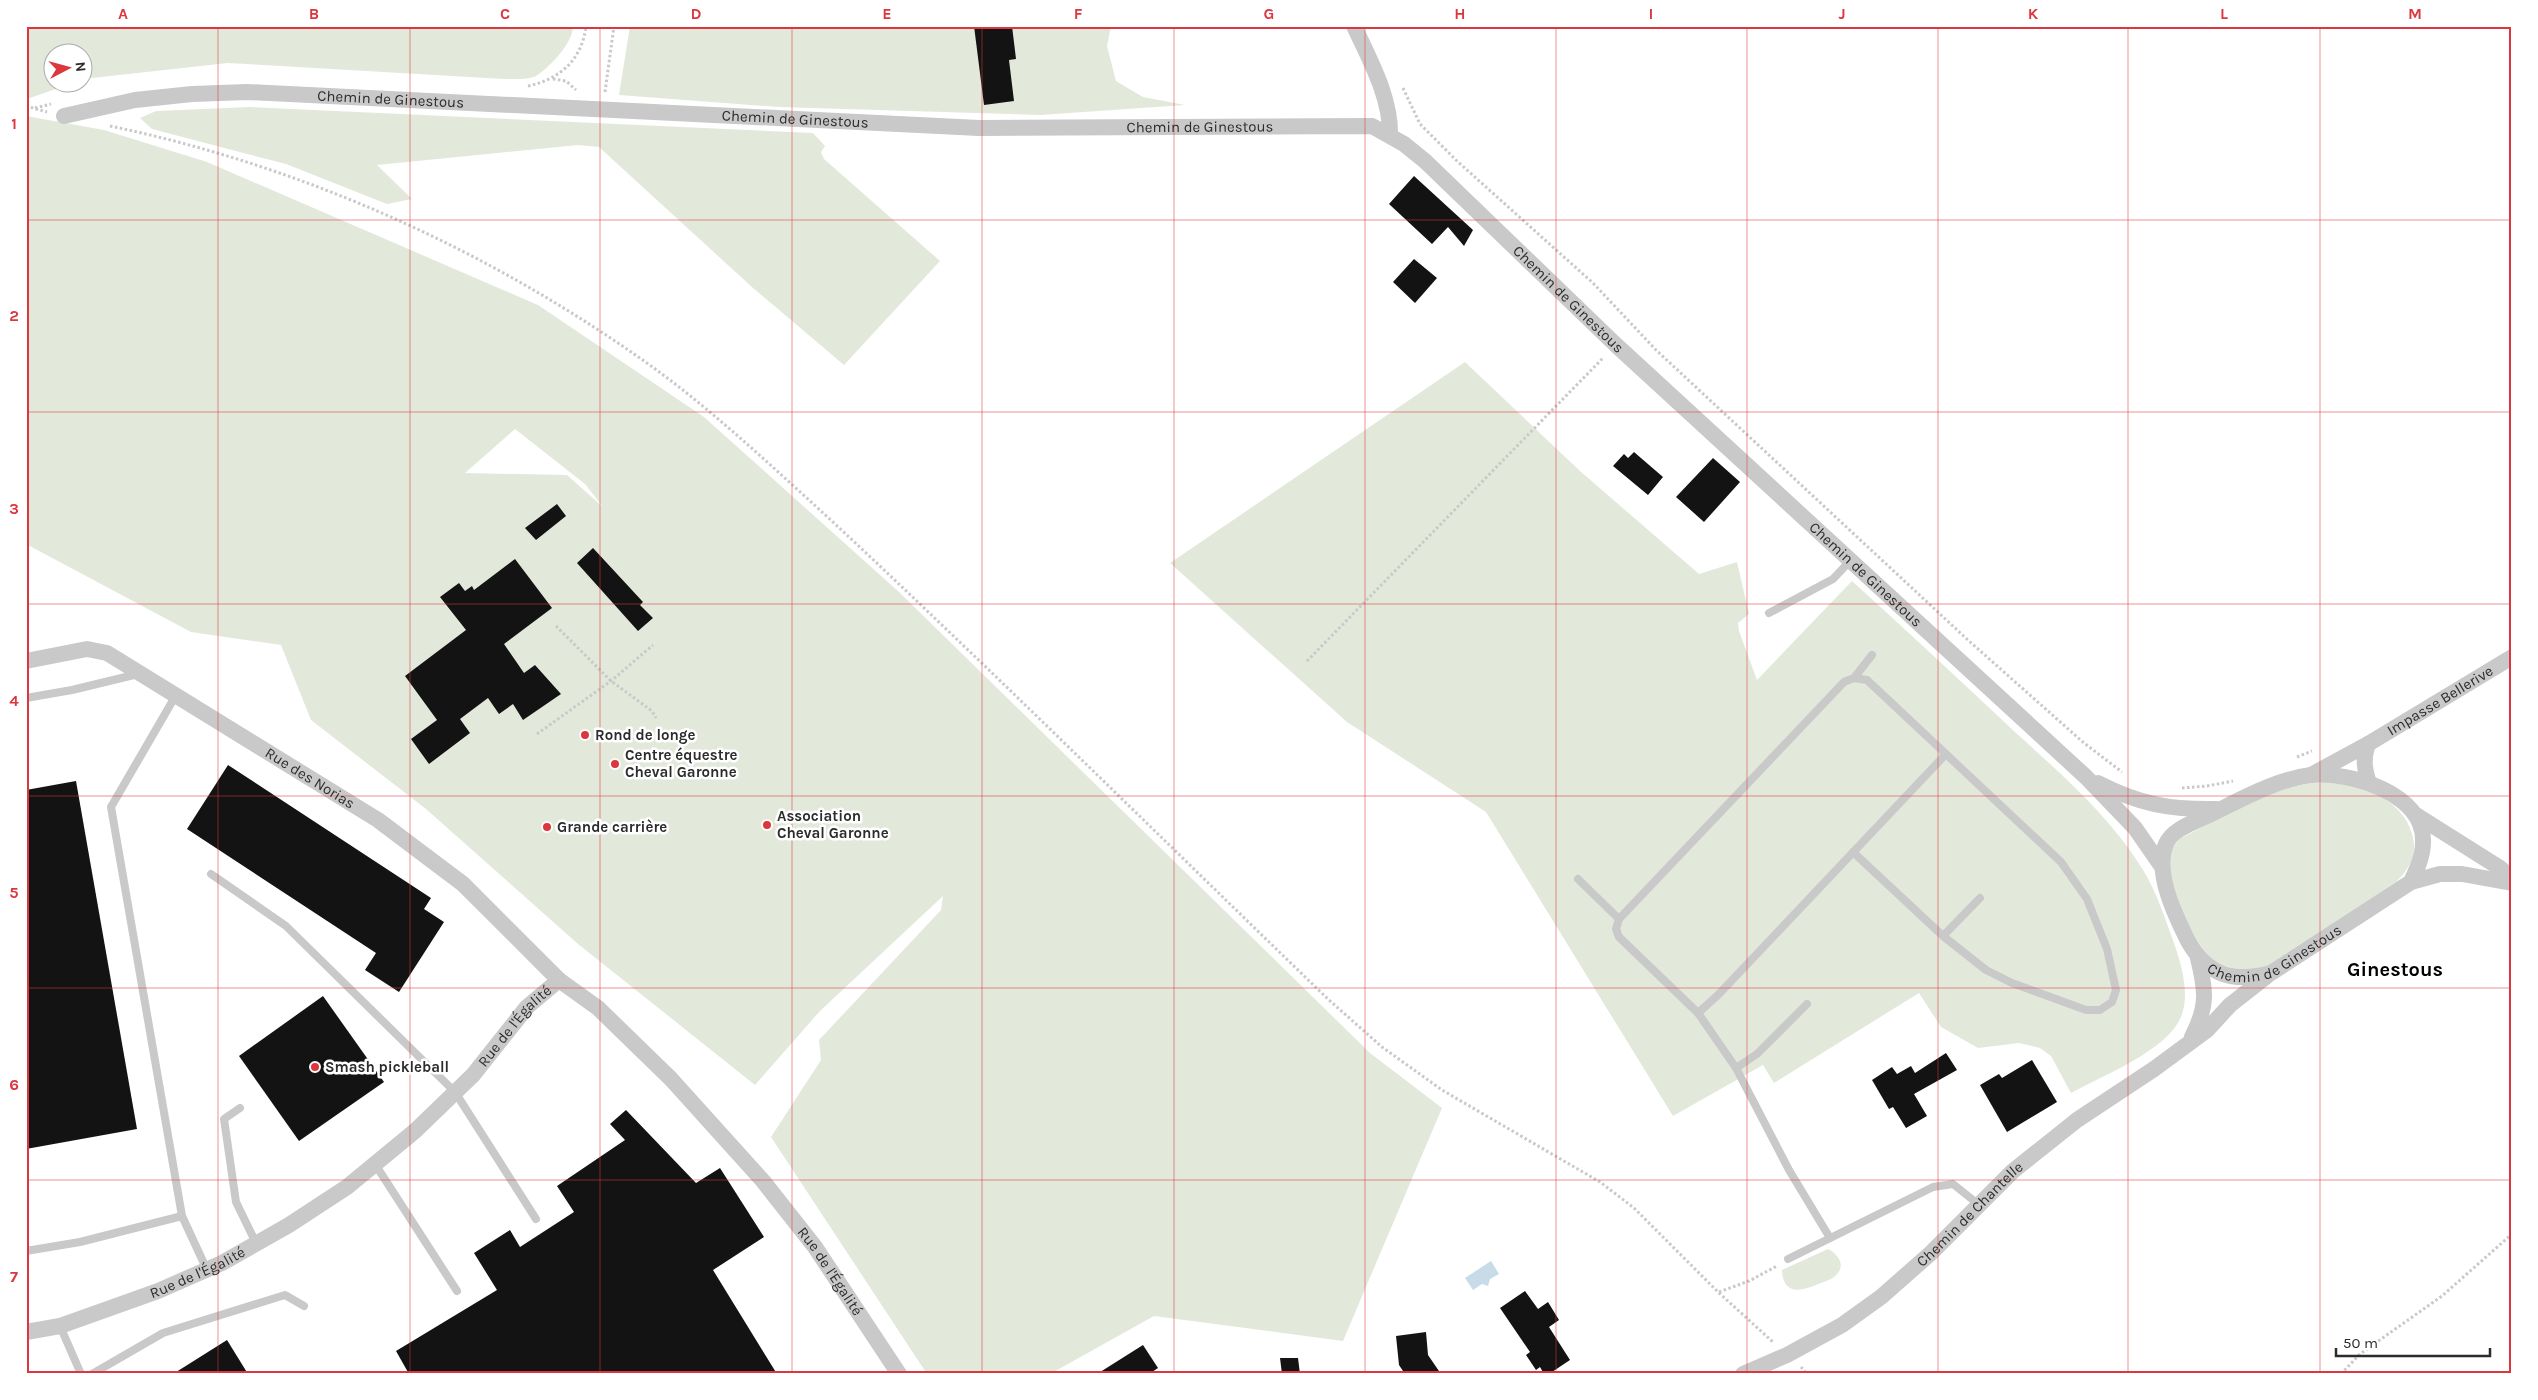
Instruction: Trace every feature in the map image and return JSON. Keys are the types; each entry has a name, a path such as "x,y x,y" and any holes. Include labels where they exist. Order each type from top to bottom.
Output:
{"street":[{"path":"1354,26 1383,93 1391,122 1390,136"},
{"name":"Chemin de Ginestous","path":"64,116 136,100 192,94 247,92 979,128 1372,126 1390,136 1425,161 1616,345 2086,777 2135,828 2160,864 2164,882 2182,930 2198,958 2219,972 2236,978 2255,977 2271,973 2411,882 2440,874 2462,874 2512,883"},
{"name":"Rue des Norias","path":"26,660 87,649 107,653 378,820 463,884 559,980"},
{"name":"Impasse Bellerive","path":"2311,775 2368,744 2512,657"},
{"path":"2368,744 2364,757 2364,769 2369,783"},
{"name":"Chemin de Ginestous","path":"2160,864 2166,842 2182,828 2221,809 2281,783 2311,775 2344,776 2369,783 2396,798 2416,815 2500,868 2512,879"},
{"name":"Chemin de Ginestous","path":"2086,777 2127,798 2155,806 2186,809 2221,809"},
{"path":"2411,882 2420,861 2423,840 2416,815"},
{"name":"Chemin de Chantelle","path":"2189,1042 2202,1018 2205,1001 2204,985 2198,958"},
{"name":"Chemin de Chantelle","path":"1743,1374 1787,1355 1842,1325 1881,1297 1924,1259 1978,1204 2054,1137 2154,1070 2207,1030 2230,1005 2271,973"},
{"name":"Rue de l'Égalité","path":"26,1332 60,1326 158,1291 206,1270 256,1243 338,1192 375,1164 473,1076 528,1007 559,980 598,1008 671,1079 763,1181 815,1247 899,1374"}],"lane":[{"path":"1769,613 1833,579 1850,561"},
{"path":"1830,1238 1789,1170 1736,1068 1698,1013 1619,937 1616,929 1619,919 1844,682 1854,678 1872,656"},
{"path":"26,698 72,690 140,673"},
{"path":"1853,852 1943,936 1986,970 2012,983 2086,1010 2100,1010 2112,1002 2116,990 2107,949 2087,899 2061,862 1867,680 1854,678"},
{"path":"176,696 111,807 182,1216 206,1270"},
{"path":"1698,1013 1946,754"},
{"path":"211,874 286,926 455,1092 536,1219"},
{"path":"1578,878 1619,919"},
{"path":"1943,936 1980,898"},
{"path":"1736,1068 1757,1054 1807,1004"},
{"path":"240,1108 224,1119 236,1202 256,1243"},
{"path":"375,1164 457,1291"},
{"path":"1788,1259 1933,1187 1953,1184 1978,1204"},
{"path":"26,1251 80,1242 182,1216"},
{"path":"92,1374 162,1333 285,1295 304,1306"},
{"path":"60,1326 81,1374"}],"path":[{"path":"605,91 614,26"},
{"path":"1402,86 1420,124 1456,161 1593,283 1656,350 1962,635 2084,743 2127,776"},
{"path":"101,124 200,146 265,168 417,229 481,260 527,286 600,331 660,372 729,427 879,563 1329,1000 1382,1047 1442,1090 1600,1182 1634,1208 1718,1292 1778,1347"},
{"path":"1307,661 1545,415 1616,345"},
{"path":"556,626 611,680 652,711 656,718"},
{"path":"537,734 611,680 652,645"},
{"path":"2290,760 2316,750"},
{"path":"2174,787 2207,786 2235,780"},
{"path":"2342,1374 2360,1354 2442,1296 2512,1234"},
{"path":"1718,1292 1749,1282 1788,1259"}],"green space":[{"path":"26,26 573,26 569,40 554,61 536,76 520,79 228,63 92,78 92,42 42,42 42,92 47,92 30,98 26,97"},
{"path":"630,26 1111,26 1107,46 1116,81 1143,97 1185,105 1040,115 779,107 619,95"},
{"path":"250,107 813,133 825,146 821,152 824,159 940,261 844,365 753,288 599,147 578,145 377,165 412,199 387,204 286,164 152,129 140,118 156,111"},
{"path":"26,116 104,130 207,162 538,305 704,417 899,592 1370,1053 1442,1108 1343,1341 1154,1316 1050,1374 927,1374 771,1137 821,1060 819,1040 941,910 943,896 820,1011 755,1085 578,944 426,809 311,720 281,645 191,632 26,544","holes":["515,429 585,484 603,507 567,475 465,473"]},
{"path":"1465,362 1580,471 1699,574 1737,562 1749,614 1738,623 1739,631 1757,680 1852,581 2067,780 2084,796 2130,850 2143,870 2157,898 2175,946 2184,981 2184,1008 2174,1029 2149,1051 2133,1061 2071,1093 2051,1056 2040,1048 2019,1043 1978,1048 1941,1027 1919,993 1774,1083 1763,1065 1673,1116 1486,812 1347,722 1170,563"},
{"path":"2327,782 2366,791 2390,803 2399,811 2407,821 2414,841 2412,860 2409,866 2396,882 2272,965 2253,969 2239,969 2220,964 2211,957 2193,933 2177,901 2168,871 2167,860 2171,851 2181,838 2234,810 2270,794 2308,784"},
{"path":"1828,1249 1840,1261 1839,1272 1829,1280 1812,1287 1799,1290 1789,1288 1783,1278 1782,1270"}],"water":[{"path":"1491,1261 1499,1274 1490,1279 1488,1286 1482,1284 1473,1290 1465,1278"}],"building":[{"path":"974,26 1012,26 1016,59 1009,60 1014,101 984,105"},
{"path":"1414,176 1473,230 1464,246 1448,227 1432,244 1389,204"},
{"path":"1414,259 1437,278 1415,303 1393,282"},
{"path":"1634,452 1663,477 1648,495 1613,466 1624,454 1628,458"},
{"path":"1713,458 1740,482 1704,522 1676,497"},
{"path":"557,504 566,516 536,540 525,528"},
{"path":"593,548 643,602 640,605 653,618 638,631 577,563"},
{"path":"515,559 552,608 504,644 524,673 535,665 561,694 523,720 513,704 499,714 488,698 460,719 470,733 429,764 411,739 437,720 405,676 466,630 440,597 459,583 465,591 472,586 474,590"},
{"path":"228,765 431,898 424,909 444,922 399,992 365,970 376,953 187,829"},
{"path":"76,781 137,1129 26,1149 26,790"},
{"path":"323,996 384,1082 299,1141 239,1056"},
{"path":"1946,1053 1957,1070 1914,1094 1927,1116 1906,1128 1893,1107 1889,1109 1872,1080 1892,1067 1897,1074 1911,1066 1915,1073"},
{"path":"2032,1060 2057,1102 2007,1132 1980,1085 1999,1074 2002,1078"},
{"path":"626,1110 696,1183 720,1168 764,1237 713,1270 777,1374 409,1374 396,1351 497,1290 474,1253 510,1230 520,1247 574,1212 557,1186 625,1140 610,1124"},
{"path":"1525,1291 1538,1309 1548,1302 1559,1320 1549,1327 1570,1360 1549,1374 1544,1374 1540,1367 1536,1370 1526,1355 1530,1352 1500,1308"},
{"path":"1426,1332 1428,1355 1441,1374 1405,1374 1399,1365 1396,1336"},
{"path":"227,1340 248,1374 173,1374"},
{"path":"1143,1345 1158,1368 1149,1374 1097,1374"},
{"path":"1280,1358 1298,1358 1300,1374 1282,1374"}],"place":[{"name":"Rond de longe","path":"585,735"},
{"name":"Centre équestre Cheval Garonne","path":"615,764"},
{"name":"Association Cheval Garonne","path":"767,825"},
{"name":"Grande carrière","path":"547,827"},
{"name":"Smash pickleball","path":"315,1067"}],"district":[{"name":"Ginestous","path":"2395,969"}]}
